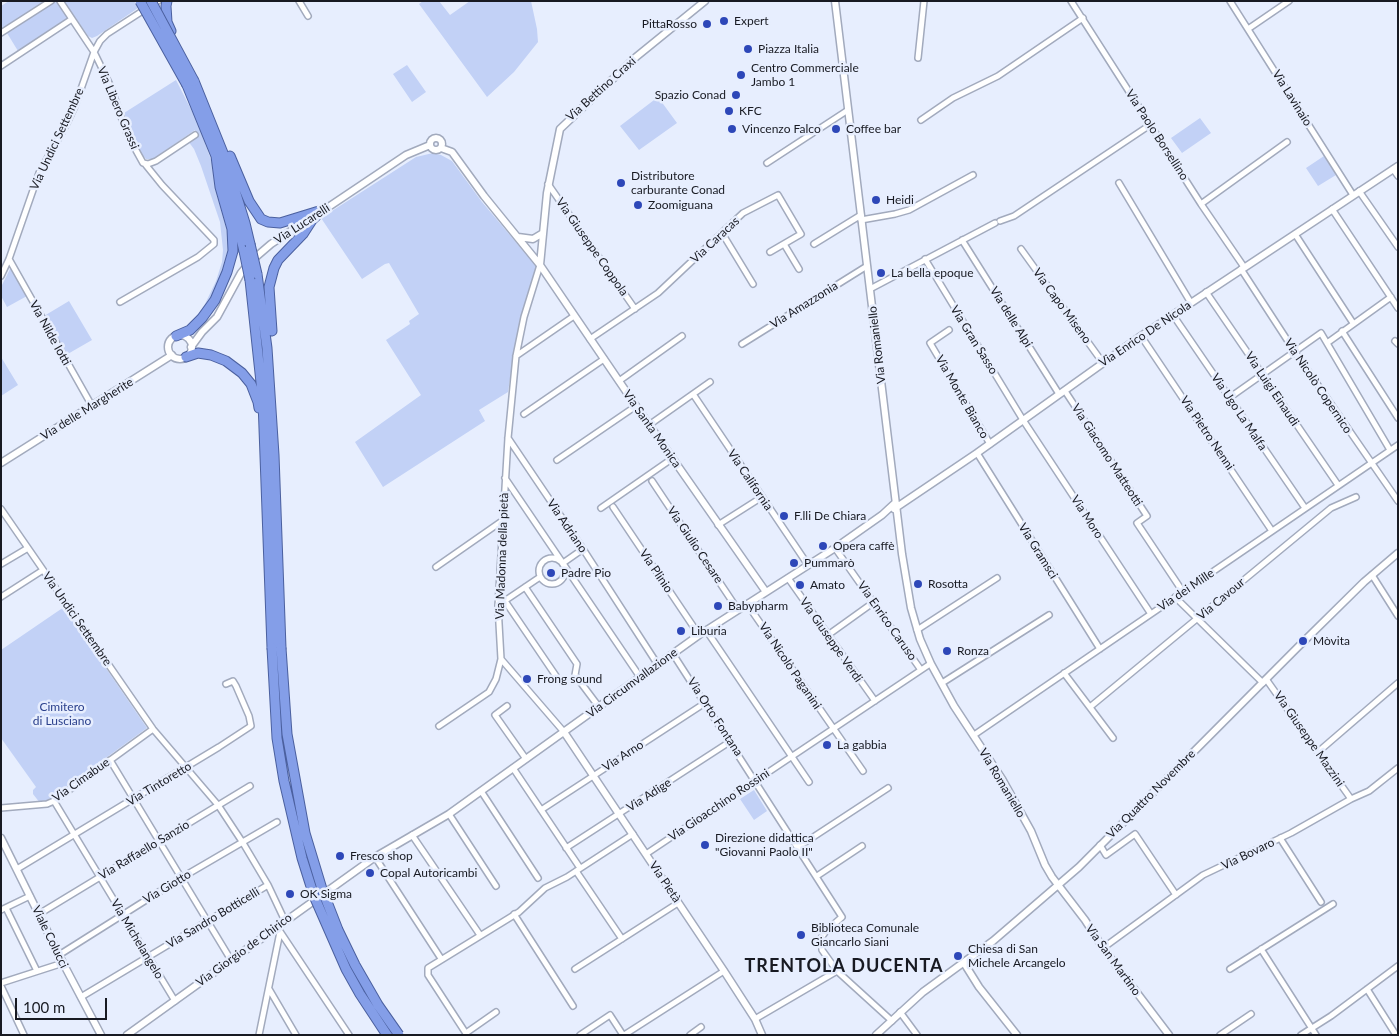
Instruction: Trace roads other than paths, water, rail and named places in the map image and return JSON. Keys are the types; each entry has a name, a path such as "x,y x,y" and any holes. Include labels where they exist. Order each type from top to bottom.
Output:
{"highway":[{"path":"140,1 191,83 230,195 244,252 263,313 274,455 278,738 284,780 302,858 314,896 346,969 387,1035"},
{"path":"151,1 205,109 219,143 250,244 263,401 276,648 287,734 304,833 338,930 378,1005 399,1035"},
{"path":"167,1 167,22 204,97 205,109"},
{"path":"219,143 227,150 249,201 261,218 268,222 280,223 324,209"},
{"path":"176,336 190,330 202,318 215,300 227,272 233,251 232,229 220,188 216,156"},
{"path":"268,366 274,352 269,305 270,277 278,260 303,234 312,220 324,209"},
{"path":"186,357 198,353 211,355 226,361 242,373 251,384 258,402 262,465 266,482"}],"street":[{"path":"1,33 51,1"},
{"name":"Via Libero Grassi","path":"60,1 94,52 110,87 127,134 143,163 148,164 156,161 195,135"},
{"name":"Via Undici Settembre","path":"1,276 9,259 39,173 72,112 94,52 100,41 107,34 158,1"},
{"path":"300,1 308,16"},
{"name":"Via Bettino Craxi","path":"540,265 548,184 562,125 636,57 705,1"},
{"name":"Via Romaniello","path":"835,1 897,516 911,608 930,664 1002,779 1031,831 1044,865 1058,885"},
{"path":"918,58 924,1"},
{"name":"Via Paolo Borsellino","path":"1071,1 1243,268"},
{"name":"Via Lavinaio","path":"1230,1 1353,195"},
{"path":"1248,29 1289,1"},
{"path":"921,120 953,98 998,76 1082,18"},
{"path":"1,66 72,19"},
{"path":"767,163 848,110"},
{"path":"870,289 962,240 1014,216 1150,125"},
{"path":"1201,204 1288,142"},
{"name":"Via Lucarelli","path":"186,357 202,332 218,317 241,273 250,262 271,244 324,209 406,156 430,144 434,150 442,148 452,152 484,196 540,265"},
{"path":"120,302 198,257 214,244 214,240 209,233 162,185 145,164"},
{"path":"1396,168 1398,176"},
{"name":"Via Enrico De Nicola","path":"896,505 977,453 1206,292 1396,168"},
{"path":"814,244 861,217 895,214 909,210 973,175"},
{"path":"1119,183 1191,303"},
{"name":"Via Giuseppe Coppola","path":"548,184 635,309"},
{"path":"1359,191 1398,247"},
{"name":"Via Caracas","path":"590,339 658,294 743,213 778,194 801,234 770,252"},
{"path":"1332,209 1398,308"},
{"path":"518,237 533,239 542,233"},
{"path":"722,234 753,284"},
{"path":"1295,234 1353,323"},
{"name":"Via delle Alpi","path":"962,240 1062,392"},
{"path":"784,244 799,269"},
{"name":"Via Capo Miseno","path":"1021,249 1103,363"},
{"name":"Via Nilde Iotti","path":"9,259 92,406"},
{"name":"Via Gran Sasso","path":"925,259 1023,420"},
{"name":"Via Santa Monica","path":"540,265 766,592"},
{"name":"Via Madonna della pietà","path":"501,658 498,606 502,521 516,356 524,318 540,265"},
{"name":"Via Amazzonia","path":"742,344 867,266"},
{"name":"Via Nicolò Copernico","path":"1243,268 1294,352 1398,501"},
{"name":"Via Luigi Einaudi","path":"1206,292 1338,485"},
{"path":"1327,342 1391,297"},
{"name":"Via Ugo La Malfa","path":"1173,315 1304,508"},
{"path":"516,356 574,316"},
{"name":"Via Monte Bianco","path":"949,330 930,343 990,444"},
{"path":"1342,331 1398,418"},
{"name":"Via Lucarelli","path":"187,338 202,332"},
{"path":"1229,398 1321,333 1390,450"},
{"path":"186,357 178,358 172,355 169,352 168,344 176,336 183,336 187,338 191,347"},
{"path":"619,381 682,336"},
{"name":"Via Pietro Nenni","path":"1141,336 1272,531"},
{"name":"Via delle Margherite","path":"1,463 172,355"},
{"path":"524,414 604,359"},
{"path":"649,425 710,382"},
{"name":"Via Giacomo Matteotti","path":"1062,392 1147,516 1137,523 1183,592"},
{"name":"Via California","path":"693,394 808,565"},
{"path":"557,460 636,406"},
{"name":"Via Moro","path":"1023,420 1151,614"},
{"name":"Via Adriano","path":"508,438 584,549 658,665"},
{"name":"Via dei Mille","path":"974,735 1398,445"},
{"name":"Via Gramsci","path":"977,453 1100,649"},
{"path":"601,508 673,458"},
{"path":"505,478 640,677"},
{"name":"Via Giulio Cesare","path":"652,481 738,610"},
{"path":"718,525 762,497"},
{"name":"Via Cavour","path":"1090,707 1331,508 1356,497"},
{"name":"Via Circumvallazione","path":"410,836 449,814 706,630 835,548 885,515 896,505"},
{"name":"Via Plinio","path":"613,507 699,635"},
{"name":"Via Undici Settembre","path":"2,511 153,729 218,805 268,885 285,921"},
{"path":"885,515 897,516"},
{"path":"436,566 502,521"},
{"path":"1,564 28,548"},
{"name":"Via Enrico Caruso","path":"835,548 921,670"},
{"path":"563,563 584,549"},
{"name":"Via Quattro Novembre","path":"876,1035 923,992 993,941 1058,885 1372,575 1398,553"},
{"path":"547,558 556,558 563,563 565,571 559,582 555,584 547,583 540,577 539,568 547,558"},
{"path":"1,597 43,570"},
{"path":"1372,575 1398,616"},
{"path":"498,606 540,577"},
{"name":"Via Giuseppe Verdi","path":"788,578 874,701"},
{"path":"917,630 997,578"},
{"path":"525,587 577,664 575,675 599,707"},
{"name":"Via Giuseppe Mazzini","path":"1175,598 1264,681 1351,799"},
{"path":"505,601 556,676"},
{"path":"828,635 874,602"},
{"name":"Via Nicolò Paganini","path":"747,604 863,771"},
{"path":"942,683 1050,615"},
{"path":"706,630 809,782"},
{"name":"Via Orto Fontana","path":"673,654 842,917 820,938 822,950 837,970"},
{"path":"439,726 489,692 496,679 501,658"},
{"path":"501,658 564,732"},
{"name":"Via Gioacchino Rossini","path":"646,854 930,664"},
{"path":"1064,673 1113,738"},
{"name":"Via Tintoretto","path":"18,869 251,726 249,716 236,686 233,681 226,684"},
{"path":"1318,752 1398,683"},
{"name":"Via Arno","path":"541,810 705,703"},
{"path":"507,706 494,715 526,759"},
{"name":"Via Cimabue","path":"1,808 47,804 54,801 153,729"},
{"name":"Via Pietà","path":"564,732 724,971 755,1019 762,1035"},
{"name":"Via Adige","path":"566,848 730,741"},
{"path":"110,760 231,960"},
{"path":"513,768 566,848 622,939"},
{"name":"Via Bovaro","path":"1103,948 1203,875 1280,838 1368,791 1398,768"},
{"name":"Via Raffaello Sanzio","path":"39,914 250,786"},
{"path":"798,847 888,788"},
{"path":"481,791 538,878"},
{"name":"Via Michelangelo","path":"54,801 175,1001"},
{"path":"449,814 496,886"},
{"name":"Via Giotto","path":"59,955 181,878 277,822"},
{"path":"496,1012 467,1034 428,975 428,968 514,914 545,888 578,870 633,834"},
{"path":"1100,845 1106,855 1135,834 1176,895"},
{"path":"440,957 375,857 410,836 480,935"},
{"name":"Viale Colucci","path":"1,838 3,847 18,869 59,955 101,1035"},
{"path":"1280,838 1321,902"},
{"path":"817,876 862,846"},
{"name":"Via Giorgio de Chirico","path":"127,1035 231,960 279,929 285,921 375,857"},
{"name":"Via Sandro Botticelli","path":"81,997 268,885"},
{"name":"Via San Martino","path":"1058,885 1169,1035"},
{"path":"30,896 4,909 37,972"},
{"path":"576,970 678,903"},
{"path":"1230,969 1333,904"},
{"path":"514,914 573,1006"},
{"path":"260,1035 279,929"},
{"path":"279,929 349,1035"},
{"path":"1261,949 1316,1035"},
{"path":"24,1035 1,984 63,963"},
{"path":"964,963 1017,1035"},
{"path":"1301,1035 1398,966"},
{"path":"755,1019 837,970 892,1021"},
{"path":"580,1035 610,1015 624,1035 724,971"},
{"path":"269,988 296,1035"},
{"path":"1368,989 1396,1035"},
{"path":"900,1012 917,1035"},
{"path":"1220,1035 1250,1014"},
{"path":"690,1035 702,1027"}],"place":[{"name":"Expert","path":"724,21"},
{"name":"PittaRosso","path":"707,24"},
{"name":"Piazza Italia","path":"748,49"},
{"name":"Centro Commerciale Jambo 1","path":"741,75"},
{"name":"Spazio Conad","path":"736,95"},
{"name":"KFC","path":"729,111"},
{"name":"Vincenzo Falco","path":"732,129"},
{"name":"Coffee bar","path":"836,129"},
{"name":"Distributore carburante Conad","path":"621,183"},
{"name":"Heidi","path":"876,200"},
{"name":"Zoomiguana","path":"638,205"},
{"name":"La bella epoque","path":"881,273"},
{"name":"F.lli De Chiara","path":"784,516"},
{"name":"Opera caffè","path":"823,546"},
{"name":"Pummarò","path":"794,563"},
{"name":"Padre Pio","path":"551,573"},
{"name":"Rosotta","path":"918,584"},
{"name":"Amato","path":"800,585"},
{"name":"Babypharm","path":"718,606"},
{"name":"Liburia","path":"681,631"},
{"name":"Mòvita","path":"1303,641"},
{"name":"Ronza","path":"947,651"},
{"name":"Frong sound","path":"527,679"},
{"name":"La gabbia","path":"827,745"},
{"name":"Direzione didattica \"Giovanni Paolo II\"","path":"705,845"},
{"name":"Fresco shop","path":"340,856"},
{"name":"Copal Autoricambi","path":"370,873"},
{"name":"OK Sigma","path":"290,894"},
{"name":"Biblioteca Comunale Giancarlo Siani","path":"801,935"},
{"name":"Chiesa di San Michele Arcangelo","path":"958,956"}],"district":[{"name":"TRENTOLA DUCENTA","path":"844,966"}],"park label":[{"name":"Cimitero di Lusciano","path":"62,714"}]}
